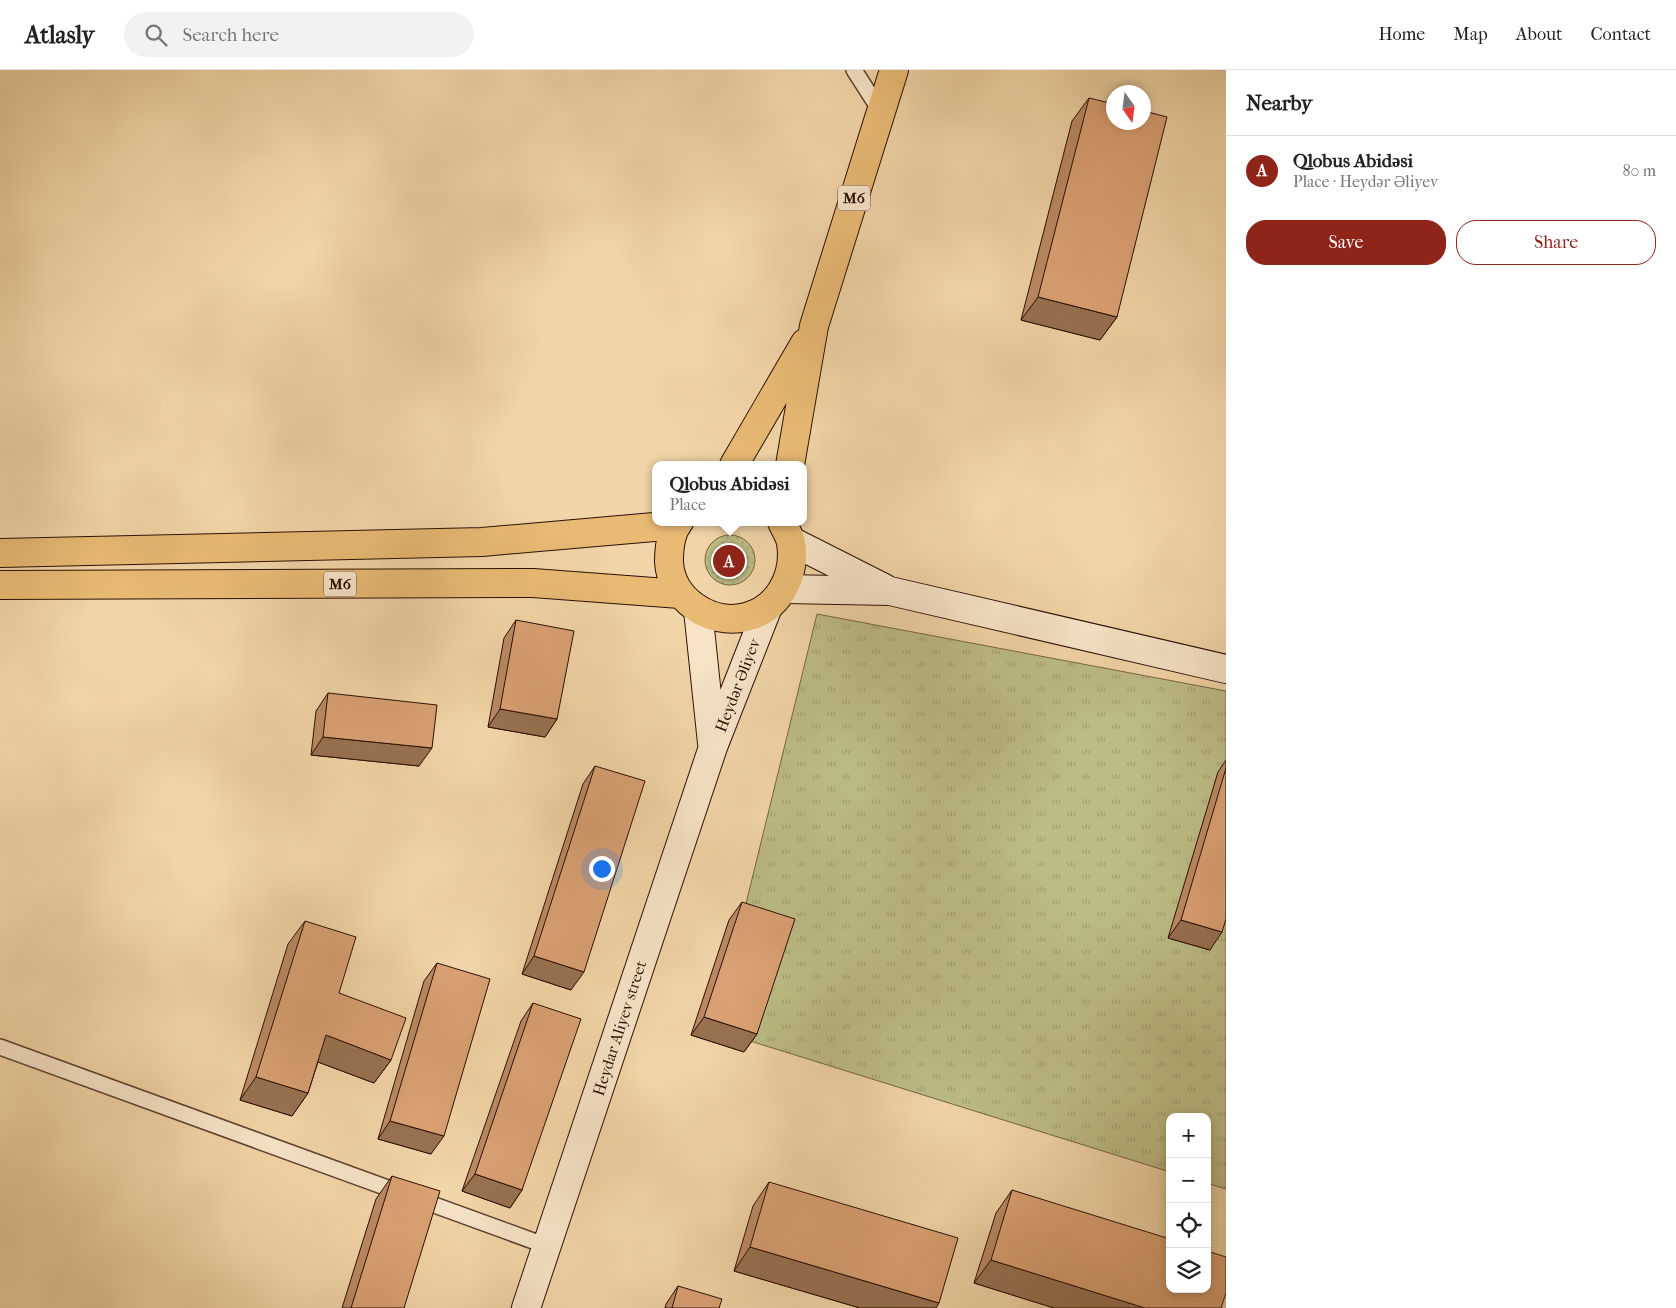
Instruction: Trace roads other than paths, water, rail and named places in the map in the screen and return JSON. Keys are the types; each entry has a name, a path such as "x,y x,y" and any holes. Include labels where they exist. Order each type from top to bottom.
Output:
{"highway":[{"name":"M6","path":"791,461 814,326 894,70"},
{"name":"M6","path":"736,461 814,326"},
{"path":"0,553 482,542 652,526"},
{"path":"677,526 668,548 670,572 689,602 722,618 746,617 776,598 792,566 787,532"},
{"name":"M6","path":"0,585 533,584 689,602"}],"main road":[{"path":"787,532 890,591"},
{"path":"776,598 890,591 1226,669"},
{"name":"Heydər Əliyev","path":"713,747 776,598"},
{"name":"Heydər Əliyev","path":"689,602 713,747"},
{"name":"Heydar Aliyev street","path":"526,1308 713,747"}],"lane":[{"path":"854,70 881,112"},
{"path":"0,1047 547,1246"}],"place":[{"name":"Qlobus Abidəsi","path":"729,561"}]}
